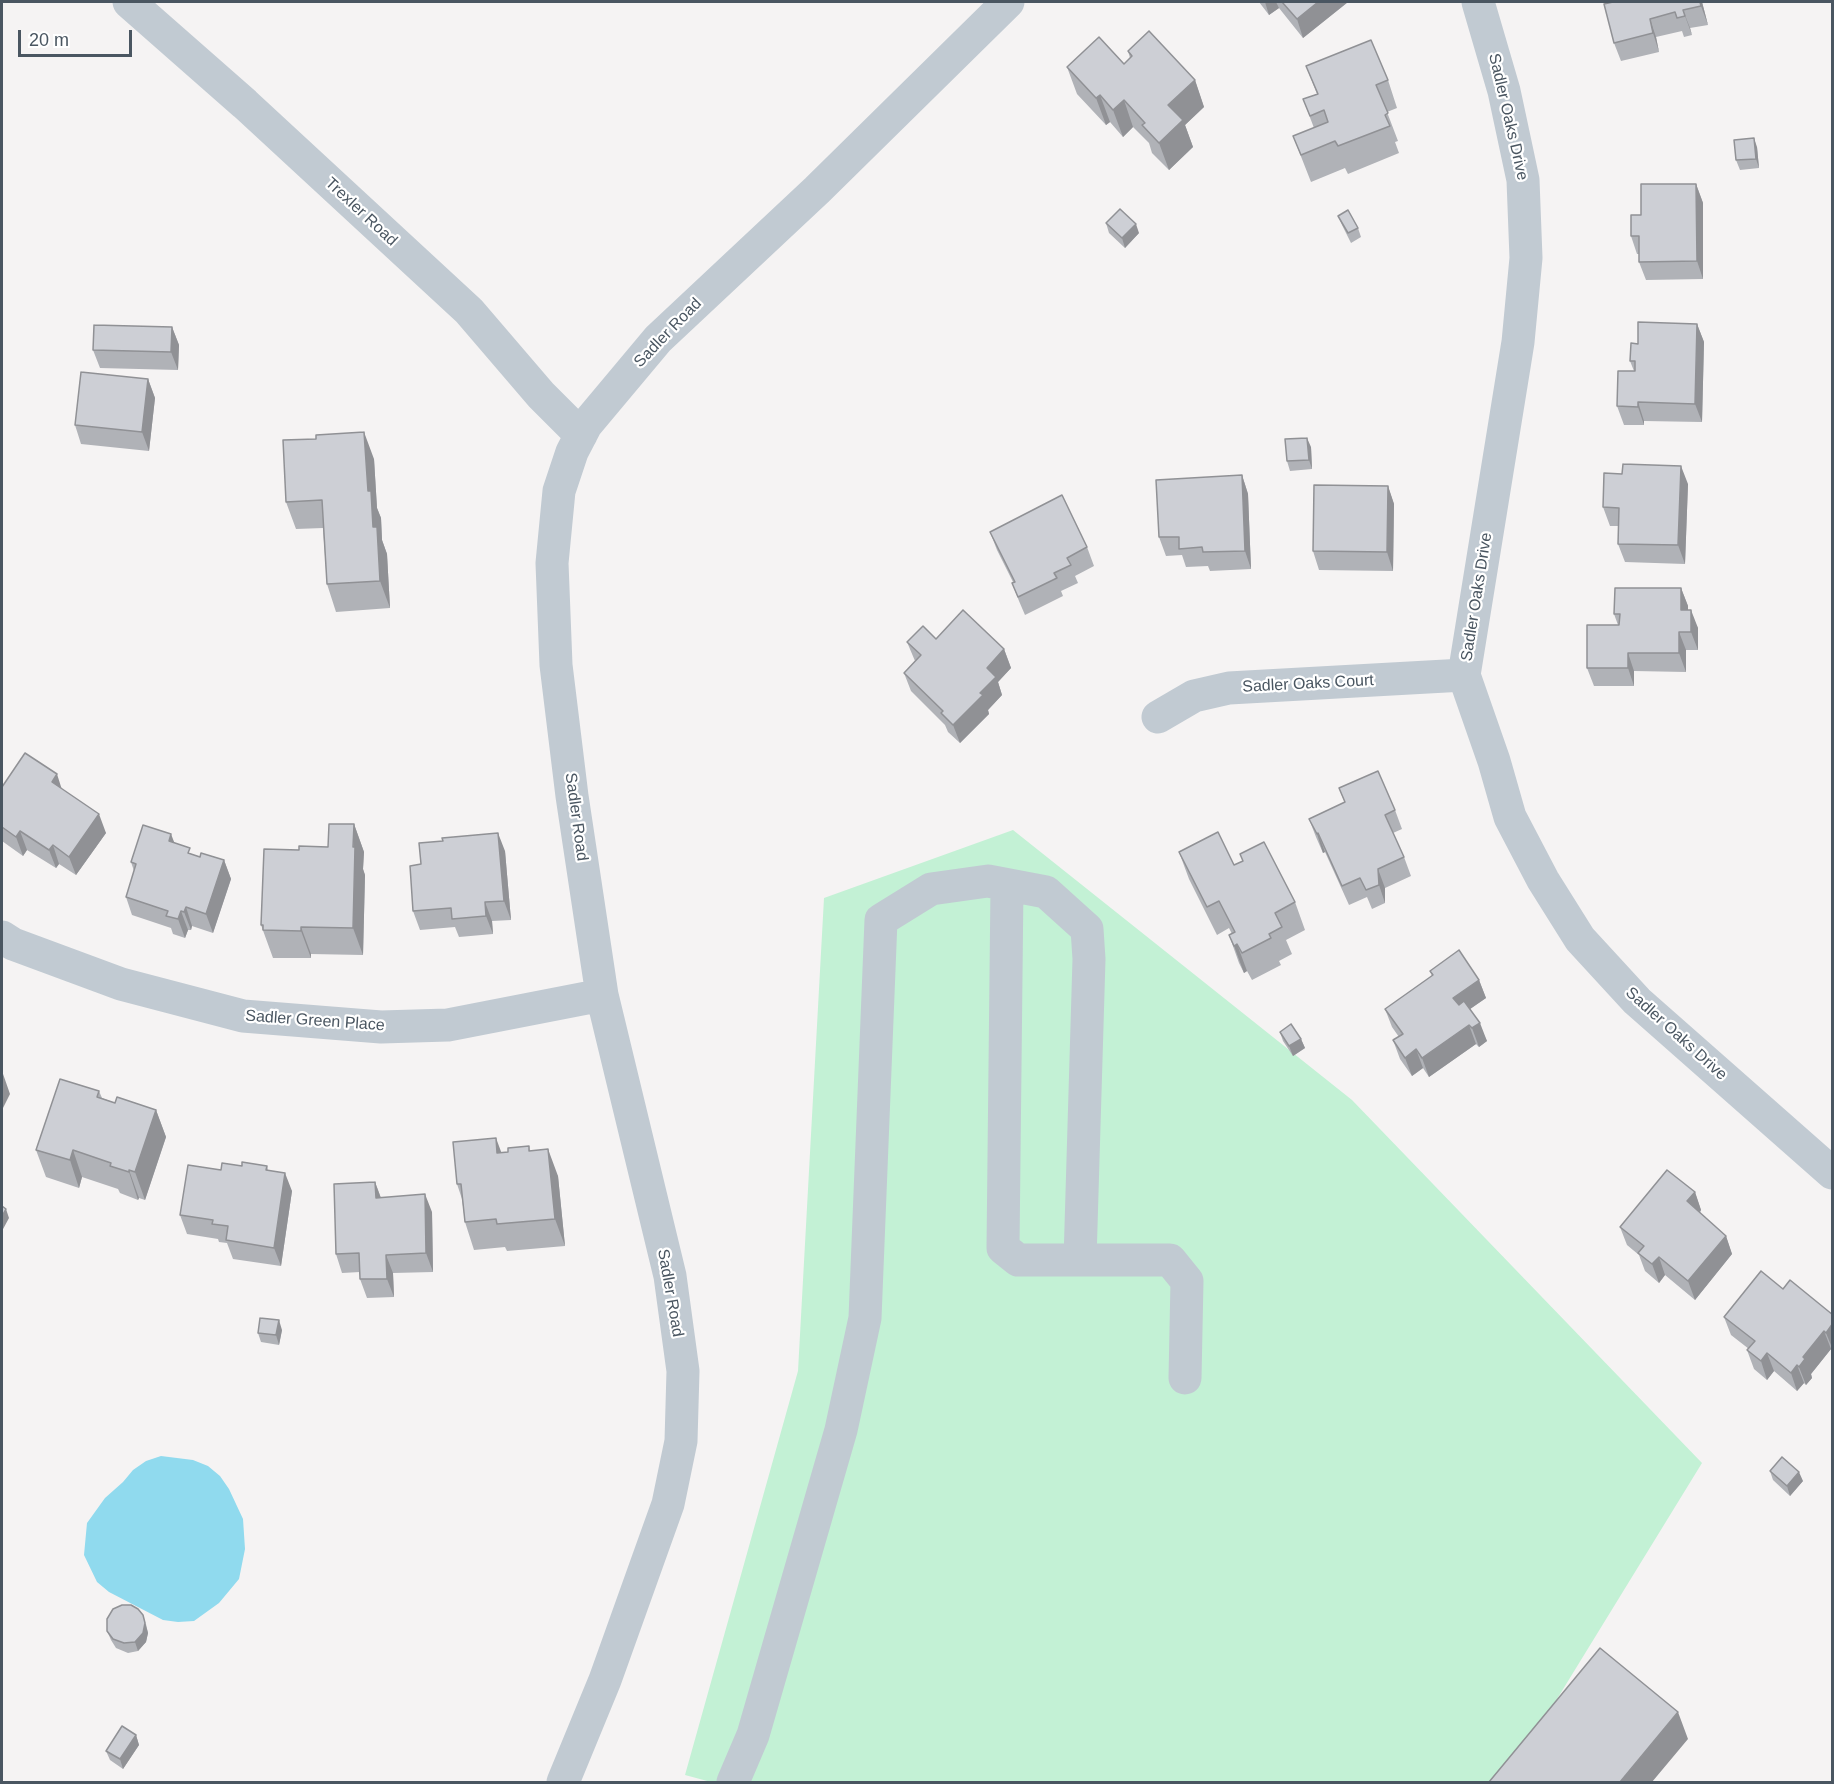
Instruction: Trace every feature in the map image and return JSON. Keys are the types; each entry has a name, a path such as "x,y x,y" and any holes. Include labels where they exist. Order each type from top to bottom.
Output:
{"street":[{"name":"Trexler Road","path":"129,2 469,311 541,395 581,435"},
{"name":"Sadler Road","path":"562,1782 605,1680 668,1504 681,1441 682,1371 670,1276 602,995 572,796 556,665 552,563 559,491 572,452 586,424 658,339 817,190 1008,2"},
{"name":"Sadler Oaks Drive","path":"1478,2 1504,91 1523,180 1526,258 1518,342 1464,675 1494,761 1510,818 1543,880 1580,939 1637,1001 1833,1173"},
{"name":"Sadler Oaks Court","path":"1158,717 1194,696 1229,688 1464,675"},
{"path":"733,1782 753,1735 838,1442 865,1317 880,920 932,889 988,882 1046,892 1087,929 1089,959 1080,1260"},
{"path":"1007,885 1003,1248 1018,1260 1170,1260 1187,1281 1185,1378"},
{"name":"Sadler Green Place","path":"2,937 13,944 121,984 243,1017 381,1027 448,1025 602,995"}],"green space":[{"path":"1013,830 1352,1100 1702,1463 1506,1782 711,1782 685,1775 798,1371 824,898"}],"water":[{"path":"161,1456 193,1460 208,1466 220,1476 229,1489 243,1519 245,1549 239,1579 219,1603 194,1621 163,1620 109,1592 97,1582 84,1555 87,1523 105,1498 133,1470 146,1461"}],"building":[{"path":"1282,2 1318,2 1297,19"},
{"path":"1613,2 1700,2 1701,6 1683,10 1685,16 1677,18 1675,12 1650,19 1653,33 1614,43 1604,4"},
{"path":"1149,31 1195,80 1168,105 1183,120 1159,143 1142,125 1145,123 1124,100 1113,110 1100,95 1096,98 1067,67 1099,37 1124,64 1132,56 1128,51"},
{"path":"1371,40 1388,80 1376,85 1388,113 1385,115 1390,126 1338,146 1335,141 1301,155 1293,136 1328,122 1324,110 1310,116 1303,99 1318,94 1306,66"},
{"path":"1754,138 1756,159 1736,160 1734,140"},
{"path":"1641,184 1696,184 1697,261 1639,262 1639,236 1631,236 1631,215 1641,215"},
{"path":"1120,209 1136,224 1122,238 1106,223"},
{"path":"1348,210 1358,228 1348,233 1338,216"},
{"path":"1638,322 1697,324 1695,404 1638,402 1638,407 1617,406 1618,371 1635,371 1635,361 1630,361 1631,343 1638,344"},
{"path":"94,325 172,327 171,352 93,350"},
{"path":"81,372 148,379 142,432 75,425"},
{"path":"364,432 368,491 371,491 373,527 377,527 380,581 327,584 322,500 286,502 283,440 316,439 316,435"},
{"path":"1307,438 1309,460 1287,461 1285,439"},
{"path":"1623,464 1681,466 1678,545 1618,544 1619,508 1603,507 1604,473 1622,474"},
{"path":"1242,475 1245,551 1203,552 1202,547 1179,549 1179,537 1159,537 1156,480"},
{"path":"1314,485 1388,486 1387,552 1313,551"},
{"path":"1062,495 1087,547 1067,558 1071,565 1054,573 1057,578 1018,597 1012,583 1015,582 990,532"},
{"path":"1615,588 1681,588 1681,610 1691,610 1691,632 1679,632 1679,653 1628,653 1628,668 1587,668 1587,625 1619,625 1620,614 1614,614"},
{"path":"963,610 1004,649 987,668 996,677 980,693 983,695 953,725 941,713 943,711 904,673 921,655 907,642 923,626 936,639"},
{"path":"25,753 57,774 52,782 99,814 69,857 53,845 49,850 20,831 16,837 2,827 2,787"},
{"path":"1378,771 1395,810 1385,815 1404,857 1378,869 1379,885 1366,890 1360,878 1342,886 1318,833 1309,819 1345,802 1339,788"},
{"path":"329,824 354,824 353,928 301,927 301,931 263,930 263,925 261,925 264,849 299,850 299,846 328,847"},
{"path":"143,825 171,834 169,841 190,848 188,853 200,857 201,853 224,860 206,914 186,907 184,912 181,911 178,919 166,916 168,911 126,897 136,864 131,862"},
{"path":"1218,832 1234,865 1243,861 1240,854 1264,842 1295,902 1275,913 1282,927 1269,934 1271,938 1242,953 1237,944 1234,946 1229,935 1235,932 1219,901 1207,907 1179,852"},
{"path":"498,833 504,901 485,902 486,916 452,919 451,908 413,911 410,866 421,864 419,843 443,841 442,838"},
{"path":"1459,950 1479,980 1453,998 1459,1005 1464,1001 1480,1023 1472,1028 1469,1025 1422,1058 1416,1049 1405,1058 1393,1040 1403,1034 1385,1009 1433,975 1430,971"},
{"path":"1291,1024 1301,1039 1289,1046 1280,1032"},
{"path":"60,1079 99,1091 97,1097 115,1103 117,1097 156,1110 135,1172 110,1166 111,1163 73,1150 70,1160 36,1150"},
{"path":"496,1138 497,1153 508,1152 508,1148 529,1146 529,1151 548,1149 555,1219 497,1224 496,1219 465,1222 461,1184 457,1184 453,1142"},
{"path":"242,1162 267,1166 266,1170 285,1173 274,1248 226,1240 228,1226 212,1224 213,1220 180,1215 188,1165 221,1170 222,1163 242,1166"},
{"path":"1667,1170 1695,1192 1687,1201 1726,1236 1688,1281 1659,1257 1652,1264 1638,1253 1644,1246 1620,1227"},
{"path":"375,1182 376,1198 425,1194 426,1253 386,1255 387,1279 360,1279 359,1253 336,1254 334,1184"},
{"path":"1761,1271 1783,1289 1790,1280 1833,1315 1833,1323 1826,1333 1824,1331 1803,1357 1805,1359 1799,1367 1797,1365 1791,1373 1767,1353 1761,1361 1747,1350 1755,1341 1724,1317"},
{"path":"260,1318 279,1320 276,1335 258,1333"},
{"path":"1782,1457 1799,1472 1787,1486 1770,1471"},
{"path":"122,1605 131,1605 143,1615 145,1623 143,1633 135,1642 124,1643 113,1639 107,1631 107,1619 113,1609"},
{"path":"1600,1648 1678,1712 1620,1782 1489,1782"},
{"path":"122,1726 136,1735 120,1759 106,1751"}]}
